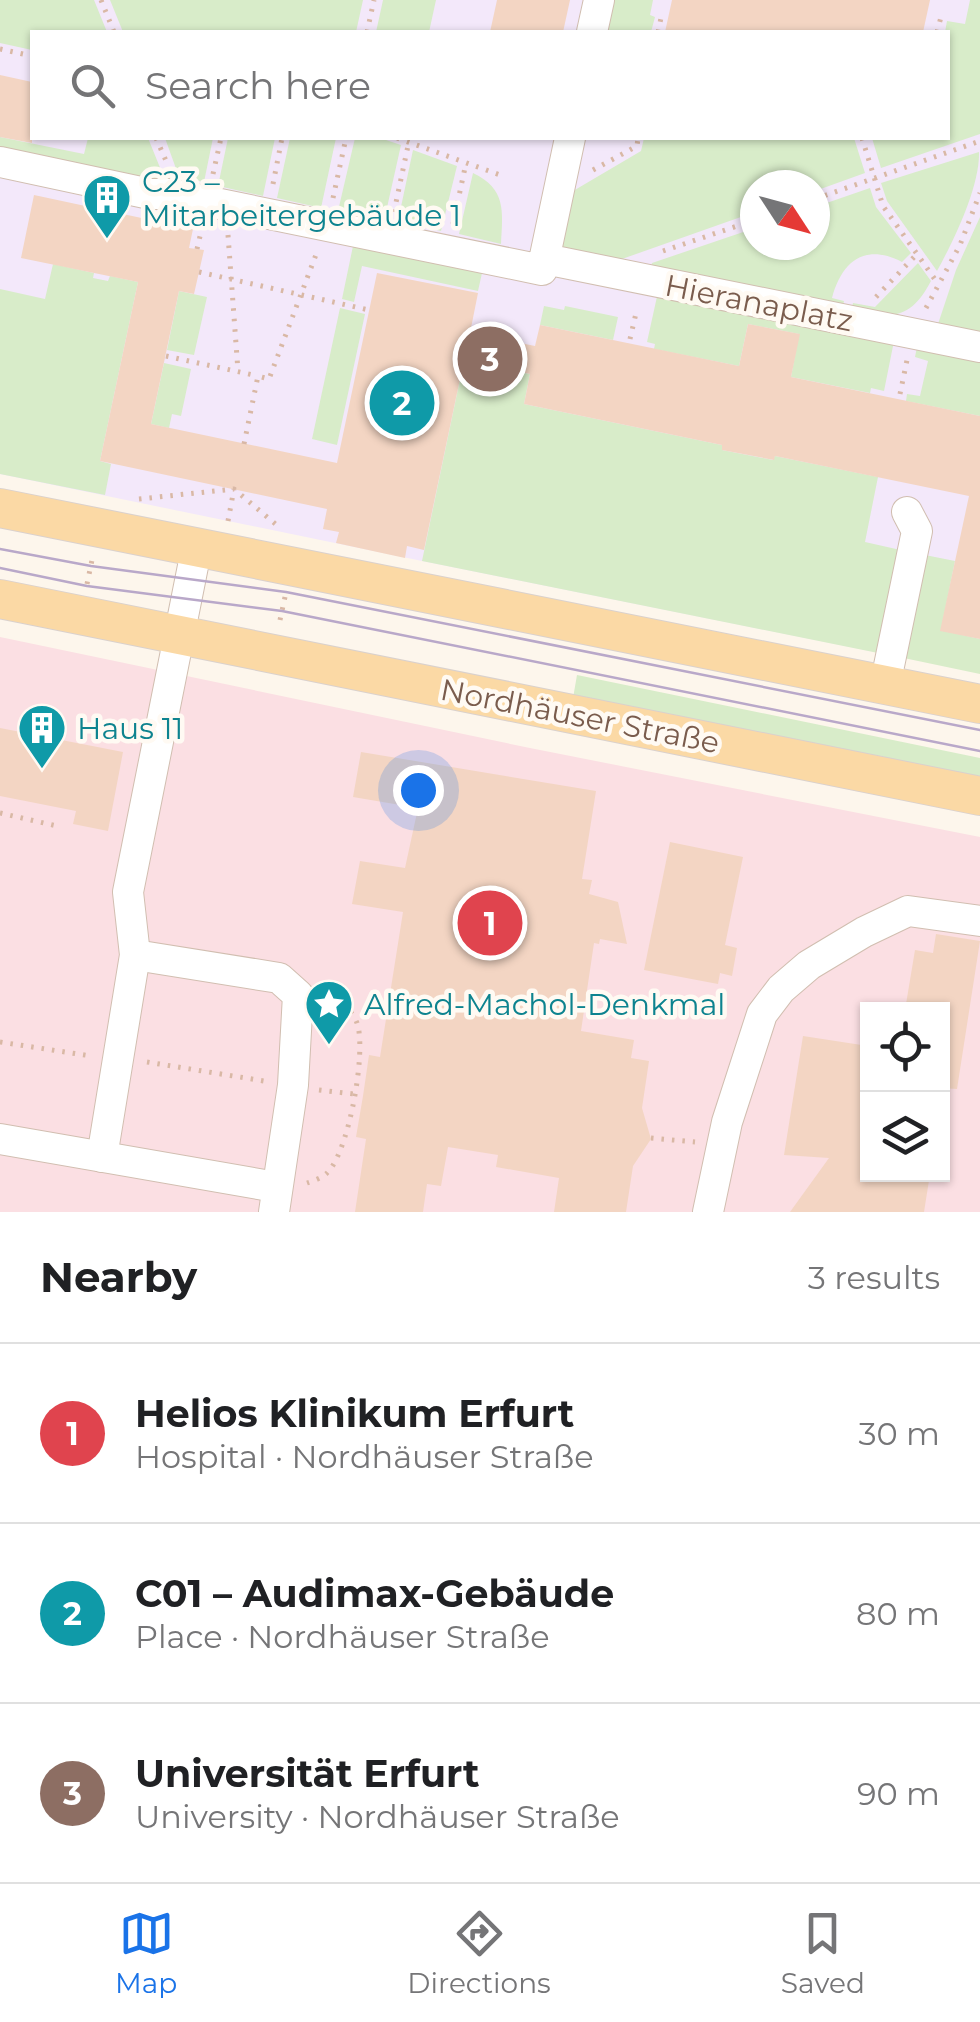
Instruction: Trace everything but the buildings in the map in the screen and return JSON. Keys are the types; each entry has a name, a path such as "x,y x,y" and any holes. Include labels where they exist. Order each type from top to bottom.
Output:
{"main road":[{"path":"0,508 980,704"},
{"name":"Nordhäuser Straße","path":"0,599 177,649 980,796"}],"street":[{"path":"592,30 598,0"},
{"path":"544,265 570,140"},
{"name":"Hieranaplatz","path":"0,162 447,250 606,272 980,348"},
{"path":"885,685 917,531 907,512"},
{"path":"102,1157 135,955 128,892 198,546"},
{"path":"708,1212 728,1122 762,1014 781,989 822,957 908,911 980,920"},
{"path":"0,1139 276,1193 293,1086 298,995 280,978 135,955"}],"path":[{"path":"102,0 113,30"},
{"path":"367,30 374,0"},
{"path":"937,30 940,17"},
{"path":"658,30 661,18"},
{"path":"0,49 30,56"},
{"path":"270,197 282,140"},
{"path":"166,356 269,378 328,225 346,140"},
{"path":"403,140 503,176"},
{"path":"625,154 638,140"},
{"path":"863,140 883,206 939,284"},
{"path":"830,194 980,141"},
{"path":"388,238 409,142"},
{"path":"447,250 466,163"},
{"path":"912,334 960,245 980,194"},
{"path":"226,205 238,372"},
{"name":"Hieranaplatz","path":"606,272 740,225"},
{"path":"845,320 850,295 873,300 917,254"},
{"path":"199,272 369,310"},
{"path":"244,444 258,376"},
{"path":"127,500 234,490 285,533"},
{"path":"228,521 234,490"},
{"path":"85,594 92,557"},
{"path":"285,626 279,625 286,592"},
{"path":"0,813 57,826"},
{"path":"276,1193 326,1174 340,1154 354,1094 360,1039 356,1020 342,1003 322,993 298,995"},
{"path":"0,1042 354,1094"},
{"path":"651,1138 723,1144"}],"shaded area":[{"path":"0,0 980,0 980,670 0,474"},
{"path":"0,637 980,837 980,1212 0,1212"}],"green space":[{"path":"0,0 94,0 106,30 30,30 30,50 0,43"},
{"path":"110,0 363,0 356,30 122,30"},
{"path":"383,0 436,0 429,30 376,30"},
{"path":"608,0 653,0 652,30 601,30"},
{"path":"970,0 980,0 980,134 881,168 873,140 950,140 950,30 945,30 947,21 965,24"},
{"path":"0,137 84,154 88,140 149,140 163,175 160,183 0,150"},
{"path":"166,140 213,140 204,182 179,177"},
{"path":"228,140 275,140 263,196 218,186"},
{"path":"290,140 336,140 321,208 277,198"},
{"path":"355,140 386,140 401,145 384,221 338,211"},
{"path":"644,140 855,140 865,173 830,186 830,170 740,170 740,217 605,265 558,255 568,194 641,151"},
{"path":"413,150 457,166 441,231 398,221"},
{"path":"979,152 971,196 937,271 887,201 881,183"},
{"path":"473,173 497,194 502,211 501,244 459,234"},
{"path":"870,188 876,207 911,253 902,262 877,254 866,255 849,265 832,298 844,301 842,310 650,273 652,263 740,233 740,260 830,260 830,202"},
{"path":"980,217 980,338 937,327 956,270"},
{"path":"353,246 482,273 478,291 362,266 354,302 342,299"},
{"path":"918,263 931,281 907,310 889,315 851,311 853,303 875,307"},
{"path":"53,264 94,273 93,278 108,281 110,276 138,282 100,461 111,464 105,495 0,474 0,289 45,299"},
{"path":"179,291 207,297 194,355 167,350"},
{"path":"658,292 895,336 884,391 871,388 870,393 791,377 799,334 748,324 739,366 654,349 655,344 647,342"},
{"path":"544,306 564,310 565,306 618,317 613,340 540,325"},
{"path":"340,308 365,314 337,445 312,439"},
{"path":"918,342 980,355 980,416 906,401 907,394 920,396 928,361 915,357"},
{"path":"464,360 530,374 524,404 722,445 722,450 773,460 775,456 878,477 865,542 905,551 883,654 422,561"},
{"path":"164,363 191,369 181,416 172,414 169,428 151,424"},
{"path":"920,554 955,561 941,630 980,639 980,674 899,657"},
{"path":"577,675 980,758 980,780 573,698"}],"tram line":[{"path":"0,549 91,566 286,592 980,730"},
{"path":"0,568 87,586 282,611 980,751"}],"place":[{"name":"C23 – Mitarbeitergebäude 1","path":"107,240"},
{"name":"Universität Erfurt","path":"490,359"},
{"name":"C01 – Audimax-Gebäude","path":"402,403"},
{"name":"Haus 11","path":"42,770"},
{"name":"Helios Klinikum Erfurt","path":"490,923"},
{"name":"Alfred-Machol-Denkmal","path":"329,1046"}]}
